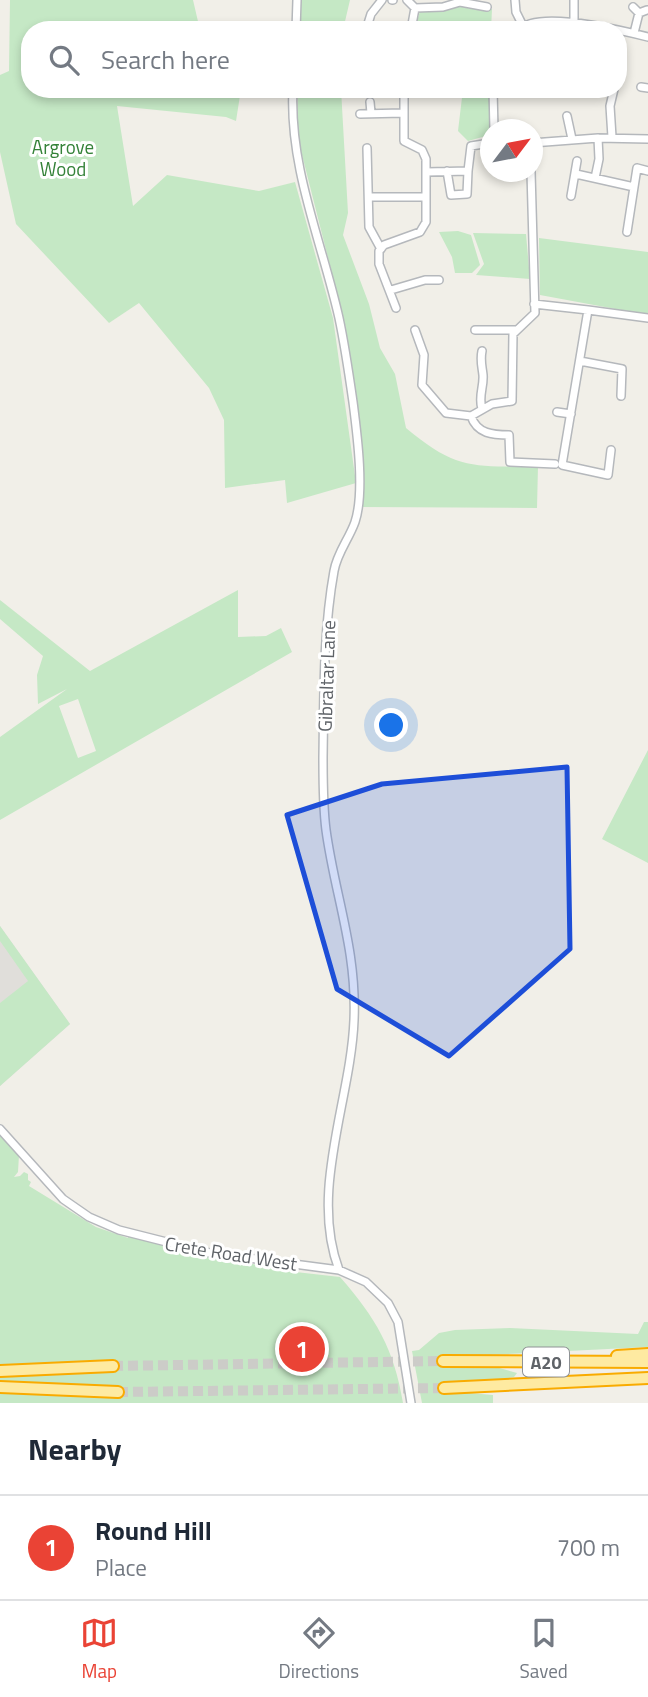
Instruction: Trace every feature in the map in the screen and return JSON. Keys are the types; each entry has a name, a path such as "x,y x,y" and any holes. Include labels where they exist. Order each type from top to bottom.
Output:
{"highway":[{"path":"538,1362 648,1354"},
{"name":"A20","path":"443,1361 648,1362"},
{"path":"0,1371 113,1366"},
{"name":"A20","path":"444,1388 648,1378"},
{"path":"0,1388 118,1392"}],"street":[{"path":"296,21 297,0"},
{"path":"370,21 382,0"},
{"path":"407,0 415,8 443,7 460,2 488,7"},
{"path":"515,0 519,21"},
{"path":"574,0 574,21"},
{"path":"413,21 415,8"},
{"path":"634,33 639,10"},
{"path":"357,18 361,21"},
{"path":"627,32 648,37"},
{"name":"Gibraltar Lane","path":"293,98 291,126 300,172 339,319 353,403 358,475 356,519 334,569 327,626 323,760 326,829 350,938 354,995 354,1023 331,1182 330,1229 339,1270"},
{"path":"380,249 423,230 426,222 427,172 424,152 404,143 404,98"},
{"path":"493,98 494,119"},
{"path":"611,98 612,137"},
{"path":"370,102 371,113"},
{"path":"359,114 403,113"},
{"path":"567,116 572,139"},
{"path":"543,142 612,137 648,139"},
{"path":"595,178 599,159 598,138"},
{"path":"447,171 448,190 451,195 467,194 471,146 480,145"},
{"path":"367,148 369,227 380,249 378,261 397,308"},
{"path":"572,196 578,161"},
{"path":"627,232 637,169 648,171"},
{"path":"427,172 468,171"},
{"path":"576,174 634,187"},
{"path":"475,330 515,330 532,320 535,313 531,182"},
{"path":"369,197 425,197"},
{"path":"391,290 425,276 439,280"},
{"path":"534,303 648,318"},
{"path":"588,310 562,465 608,475 611,450"},
{"path":"415,330 424,355 424,389 446,413 471,416 513,400 515,330"},
{"path":"482,351 480,361 483,376 479,394 482,410"},
{"path":"580,361 622,369 621,396"},
{"path":"557,412 570,414"},
{"path":"471,416 474,425 489,434 509,435 510,466 555,464"},
{"name":"Crete Road West","path":"0,1129 63,1199 89,1217 118,1230 210,1253 339,1270 366,1282 394,1311 401,1333 411,1403"}],"highlighted area":[{"path":"567,767 570,949 449,1056 337,989 287,815 382,784"}],"shaded area":[{"path":"0,926 70,1024 0,1086"}],"green space":[{"name":"Argrove Wood","path":"10,0 193,0 198,21 21,21 21,98 240,98 236,121 226,117 117,106 133,206 167,175 259,191 295,182 333,318 356,483 287,503 285,480 225,488 224,420 209,388 139,303 109,323 16,224 0,152 0,75 9,71"},
{"path":"301,0 350,0 345,21 300,21"},
{"path":"461,5 470,9 492,9 491,21 417,21 420,11 443,11"},
{"path":"298,98 342,98 348,213 343,235 369,304 380,348 395,374 406,428 423,442 453,459 481,465 538,466 537,508 360,507 357,406 345,325 297,135"},
{"path":"462,98 489,98 490,119 480,119 480,138 468,141 458,131"},
{"path":"458,231 471,235 480,265 472,273 455,273 452,257 439,232"},
{"path":"473,233 526,234 530,279 476,275 484,264"},
{"path":"539,238 648,252 648,315 540,295"},
{"path":"238,590 238,637 266,636 281,628 292,652 0,820 0,737 67,689 38,704 37,675 43,656 0,619 0,600 90,671","holes":["78,699 96,751 78,758 59,706"]},
{"path":"648,750 648,863 602,839"},
{"path":"0,926 70,1024 0,1086 0,1003 28,981 0,941"},
{"path":"0,1133 19,1155 18,1172 14,1177 24,1172 28,1174 28,1180 31,1182 29,1186 96,1227 128,1238 128,1235 278,1270 340,1277 364,1306 382,1335 394,1366 403,1403 0,1403"},
{"path":"644,1322 648,1322 648,1347 450,1357 472,1365 496,1367 517,1373 514,1377 478,1383 458,1392 493,1395 493,1403 422,1403 412,1351 419,1350 439,1333 510,1328 638,1334"}],"tunnel":[{"path":"113,1366 443,1361"},
{"path":"118,1392 444,1388"}],"place":[{"name":"Round Hill","path":"302,1349"}]}
